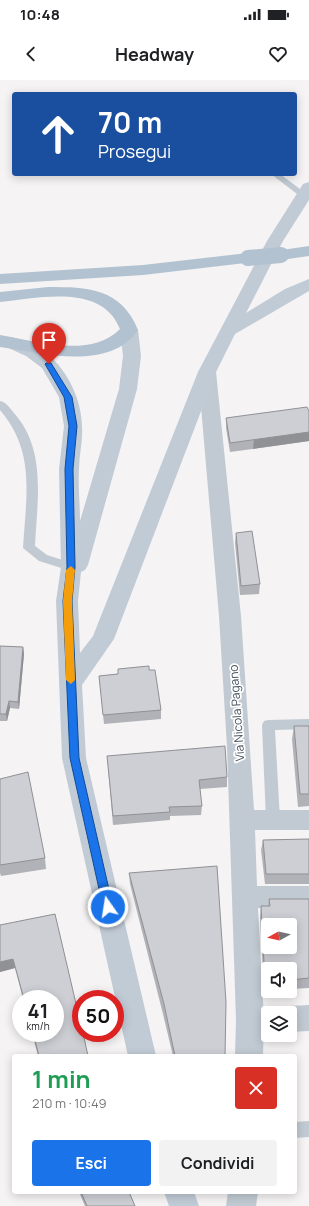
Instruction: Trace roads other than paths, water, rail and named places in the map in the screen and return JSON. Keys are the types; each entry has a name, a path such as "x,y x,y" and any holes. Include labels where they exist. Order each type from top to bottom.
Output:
{"main road":[{"path":"71,683 104,639 207,372 230,331 275,241 307,191"},
{"path":"0,279 143,270 309,251"},
{"path":"0,297 143,270"},
{"path":"230,331 291,292 309,284"},
{"path":"0,297 52,292 95,296 110,304 122,315 129,330 132,356 128,389 67,601"},
{"path":"5,341 78,351 92,350 109,347 123,339 129,330"},
{"path":"5,341 32,352 49,364 68,397 73,426 69,469 71,567 67,601 74,758 142,1054"},
{"path":"180,1194 184,1206"}],"street":[{"name":"Via Nicola Pagano","path":"207,372 230,616 243,820 246,897 259,1020 250,1054"},
{"path":"243,820 309,820"},
{"path":"246,897 309,897"},
{"path":"297,1019 309,1018"},
{"path":"241,1206 243,1194"}],"lane":[{"path":"279,176 307,191"},
{"path":"0,404 18,424 29,449 33,469 29,548 43,558 71,567"},
{"path":"273,820 268,725 309,724"},
{"path":"297,1130 309,1129"}]}
